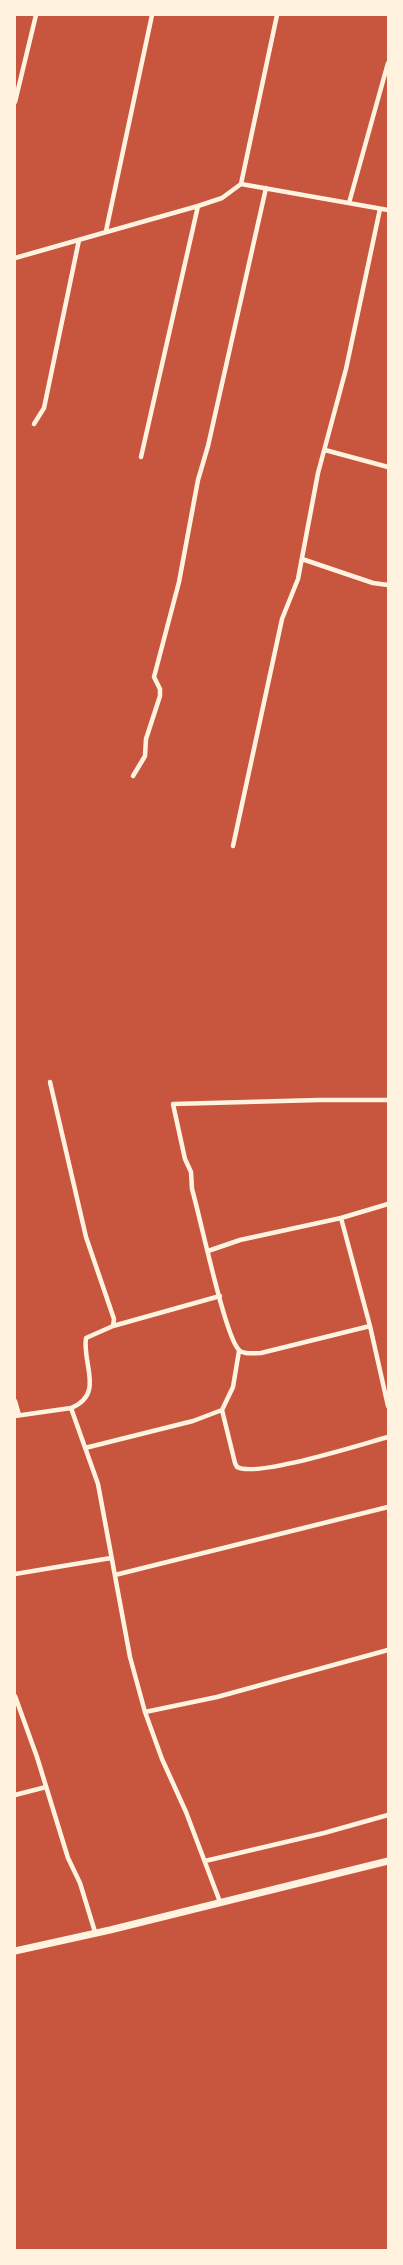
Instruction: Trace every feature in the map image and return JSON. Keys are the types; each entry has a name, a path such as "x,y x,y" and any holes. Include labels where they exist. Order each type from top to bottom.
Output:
{"main road":[{"path":"15,1951 388,1861"}],"street":[{"path":"15,102 36,15"},
{"path":"106,231 152,15"},
{"path":"15,258 198,206 222,198 241,184 277,15"},
{"path":"349,203 388,62"},
{"path":"381,90 388,92"},
{"path":"241,184 388,210"},
{"path":"133,776 145,756 146,739 160,696 160,689 154,677 179,582 198,480 208,446 266,188"},
{"path":"141,457 198,206"},
{"path":"233,846 282,619 298,579 324,450 346,369 380,209"},
{"path":"34,424 44,408 79,240"},
{"path":"324,450 388,467"},
{"path":"302,559 373,583 388,585"},
{"path":"50,1082 86,1237 114,1320 113,1326"},
{"path":"388,1100 173,1104 185,1159 191,1172 192,1188 220,1296 231,1337 239,1351 233,1387 222,1410 235,1463 242,1470 271,1467 388,1437"},
{"path":"208,1251 240,1240 340,1218 388,1204"},
{"path":"340,1218 370,1326 388,1406"},
{"path":"15,1400 17,1415 71,1408 78,1405 89,1393 86,1338 113,1326 220,1296"},
{"path":"239,1351 248,1354 261,1353 370,1326"},
{"path":"71,1408 98,1484 130,1657 145,1712 220,1902"},
{"path":"85,1448 193,1421 222,1410"},
{"path":"115,1575 388,1506"},
{"path":"15,1574 111,1558"},
{"path":"145,1712 217,1697 388,1650"},
{"path":"15,1696 68,1858 80,1883 95,1932"},
{"path":"15,1795 46,1787"},
{"path":"205,1860 324,1833 388,1815"}]}
